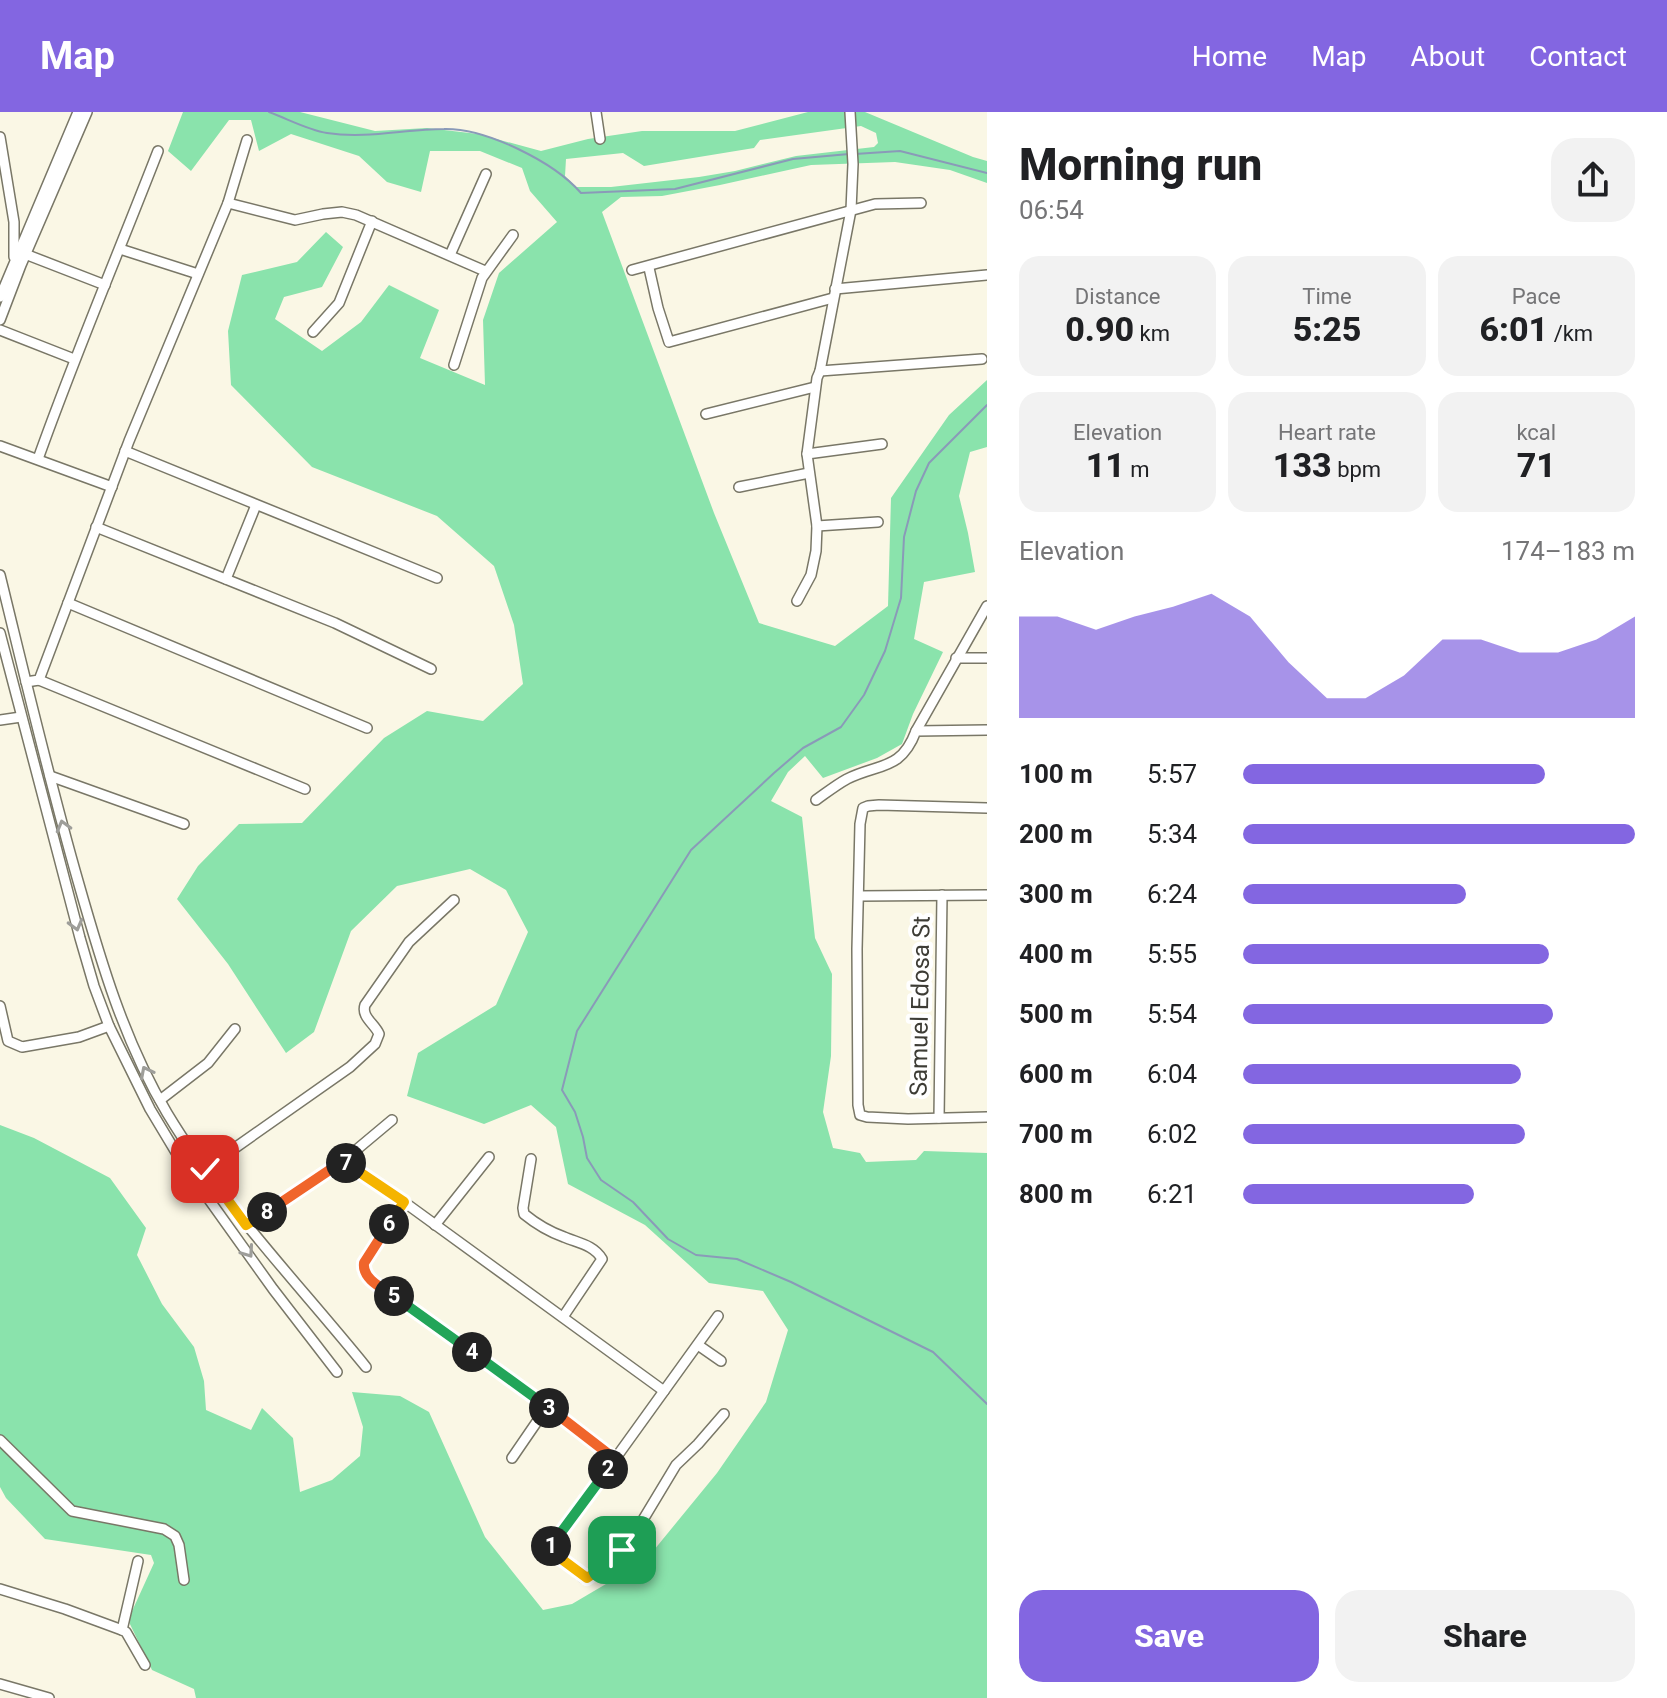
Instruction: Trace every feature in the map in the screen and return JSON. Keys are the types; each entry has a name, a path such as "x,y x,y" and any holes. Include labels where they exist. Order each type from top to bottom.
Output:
{"street":[{"path":"0,297 78,112"},
{"path":"0,320 25,254 87,112"},
{"path":"596,112 600,139"},
{"path":"797,601 811,575 817,526 807,454 815,387 851,210 853,147 850,112"},
{"path":"0,137 14,222 13,264"},
{"path":"39,680 125,451 228,203 247,140"},
{"path":"38,459 74,359 158,151"},
{"path":"450,255 486,174"},
{"path":"228,203 284,219 342,212 372,221 485,271"},
{"path":"632,270 875,204 921,203"},
{"path":"313,332 339,303 372,221"},
{"path":"454,365 485,271 513,235"},
{"path":"120,249 198,274"},
{"path":"25,254 105,285"},
{"path":"649,268 669,342 834,294 987,275"},
{"path":"0,330 74,359"},
{"path":"820,371 982,359"},
{"path":"706,414 815,387"},
{"path":"807,454 882,444"},
{"path":"0,446 112,487"},
{"path":"125,451 437,578"},
{"path":"739,487 809,473"},
{"path":"226,579 256,505"},
{"path":"817,526 878,522"},
{"path":"96,527 335,623 431,669"},
{"path":"0,575 50,776 119,1016 160,1100 205,1169 246,1225 366,1367"},
{"path":"68,603 367,728"},
{"path":"816,800 848,779 896,761 911,743 987,606"},
{"path":"0,633 80,938 109,1026 150,1109 180,1159 337,1372"},
{"path":"956,658 987,658"},
{"path":"26,682 39,680 305,789"},
{"path":"0,720 21,717"},
{"path":"916,731 987,730"},
{"path":"31,755 44,752"},
{"path":"50,776 184,824"},
{"path":"987,808 879,805 863,808 857,949 860,1115 987,1117"},
{"name":"Samuel Edosa St","path":"939,1118 942,895"},
{"path":"859,896 987,895"},
{"path":"205,1169 350,1067 375,1044 379,1034 365,1015 365,1005 409,942 454,900"},
{"path":"0,1006 8,1041 22,1047 79,1037 109,1026"},
{"path":"160,1100 208,1063 235,1029"},
{"path":"246,1225 343,1161 392,1120"},
{"path":"435,1225 489,1157"},
{"path":"531,1159 524,1214 597,1252 602,1259 563,1317"},
{"path":"343,1161 664,1391"},
{"path":"404,1202 364,1263 366,1276 615,1459"},
{"path":"289,1308 305,1294"},
{"path":"718,1316 550,1547 552,1552 584,1578 603,1567 629,1543 676,1465 724,1414"},
{"path":"698,1345 721,1361"},
{"path":"512,1458 547,1407"},
{"path":"0,1440 72,1511 164,1529 175,1536 184,1580"},
{"path":"122,1630 138,1561"},
{"path":"0,1589 126,1632 145,1665"},
{"path":"0,1684 49,1698"}],"green space":[{"path":"183,112 300,112 375,131 427,128 478,134 541,151 588,139 642,131 735,131 808,112 865,112 987,161 987,183 950,170 895,162 811,165 662,196 621,197 602,212 714,513 759,623 835,646 888,606 891,498 949,415 987,380 987,447 970,452 959,496 975,572 924,582 914,639 943,652 902,744 877,758 823,778 805,756 788,772 771,801 802,817 815,938 832,974 831,1056 823,1112 833,1148 860,1153 866,1162 916,1160 924,1151 987,1153 987,1698 196,1698 194,1689 152,1670 128,1620 154,1563 151,1555 45,1539 6,1498 0,1487 0,1125 34,1138 110,1178 146,1228 137,1255 162,1304 194,1347 204,1381 206,1410 251,1430 262,1408 293,1438 300,1492 332,1480 360,1456 363,1427 352,1392 400,1396 429,1412 485,1537 543,1610 572,1604 645,1561 717,1473 766,1402 788,1330 763,1291 709,1283 645,1225 568,1184 556,1127 531,1105 484,1124 407,1096 418,1053 496,1005 528,932 506,890 470,869 397,886 351,931 314,1032 286,1053 228,964 177,899 198,866 239,824 302,823 384,738 427,711 483,721 523,684 514,625 494,566 437,516 312,467 231,385 228,331 242,275 297,262 326,232 343,247 322,287 284,297 275,319 322,351 361,322 389,285 439,310 420,358 485,385 483,320 499,273 557,222 530,191 522,168 480,151 430,151 421,192 387,182 359,156 291,134 259,151 251,120 229,120 191,171 168,151","holes":["861,126 876,133 878,143 874,147 796,156 699,177 611,187 576,187 565,176 566,159 623,153 644,166 754,148 760,140"]}],"waterway":[{"path":"269,112 327,133 357,135 444,129 479,134 537,159 581,193 675,189 793,159 849,154"},
{"path":"855,154 900,151 987,173"},
{"path":"987,405 929,463 916,491 904,537 901,598 885,651 864,695 841,727 803,748 691,850 577,1031 562,1090 575,1112 587,1158 601,1180 633,1202 668,1239 696,1255 737,1259 791,1282 933,1352 987,1404"}],"route":[{"path":"205,1169 246,1225 343,1161 404,1202 364,1263 366,1276 615,1459 550,1547 584,1578 590,1577 622,1550"}]}
